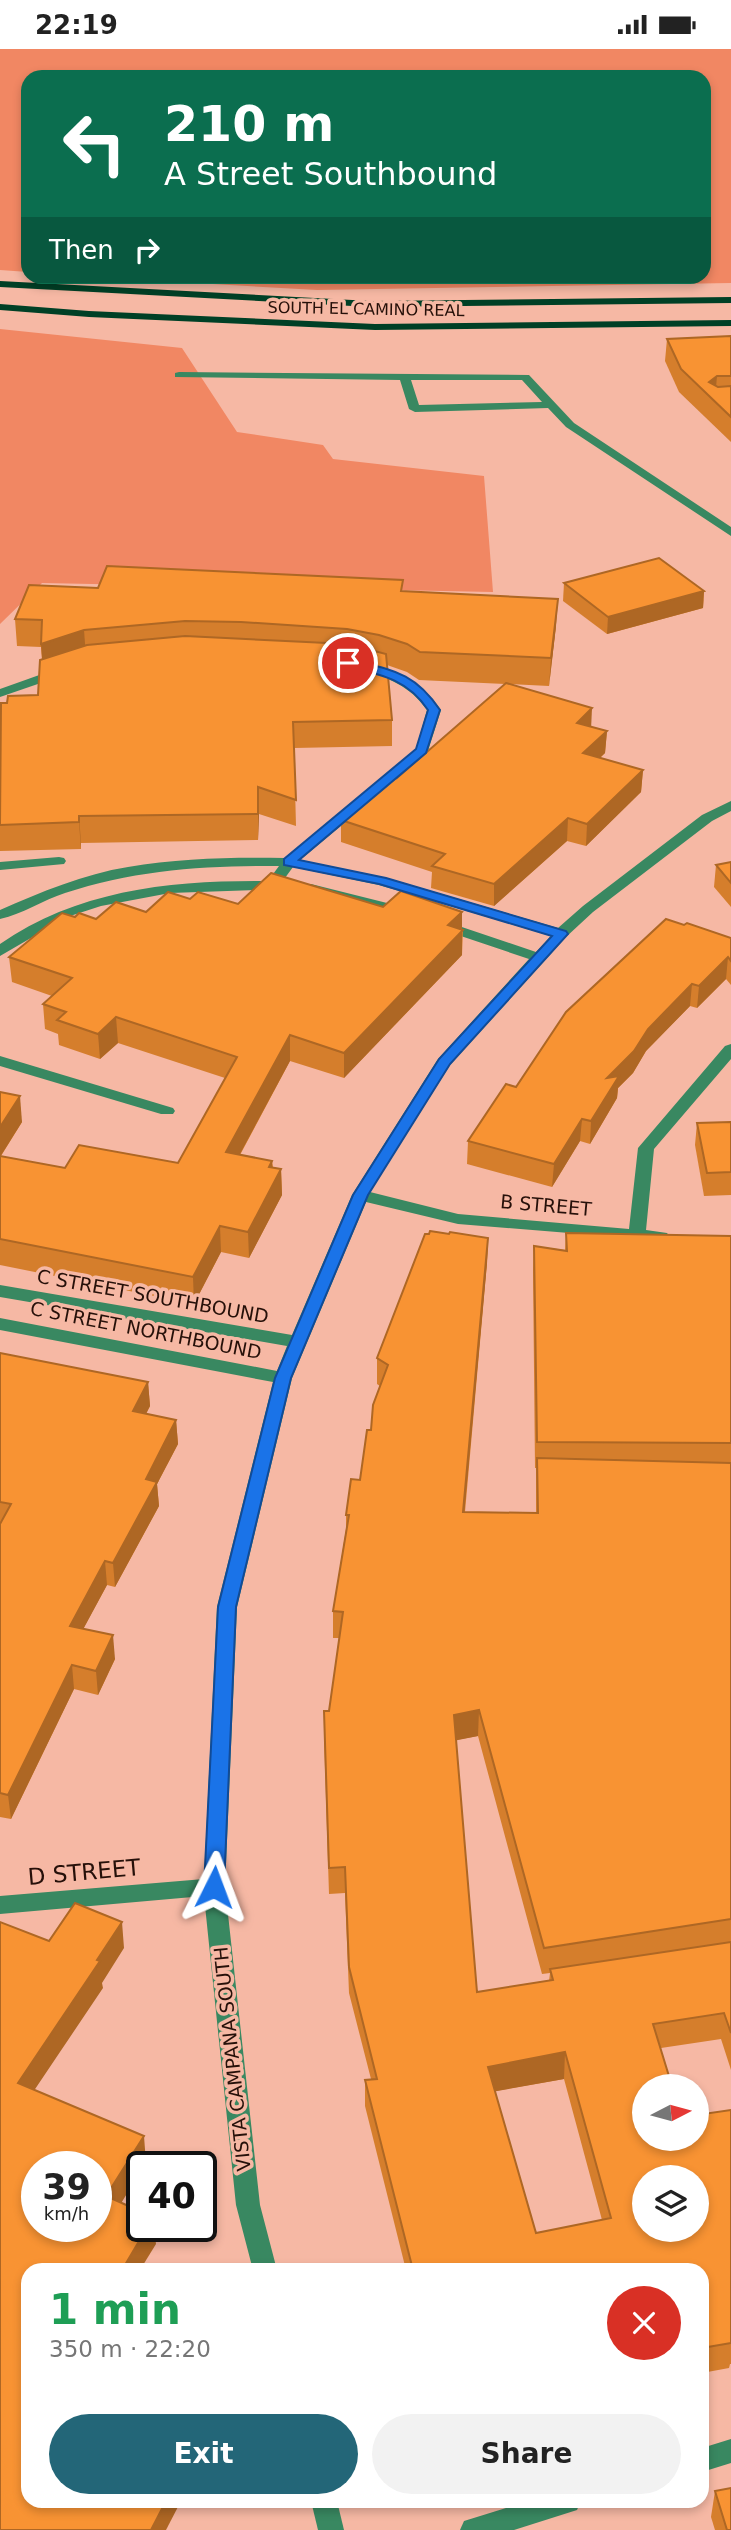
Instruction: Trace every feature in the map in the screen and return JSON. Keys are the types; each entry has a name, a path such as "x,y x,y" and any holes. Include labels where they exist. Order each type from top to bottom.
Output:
{"main road":[{"name":"SOUTH EL CAMINO REAL","path":"0,283 178,296 372,304 731,300"},
{"name":"SOUTH EL CAMINO REAL","path":"0,307 89,314 374,327 731,323"}],"street":[{"path":"179,375 525,377 570,425 731,533"},
{"path":"404,376 415,409 552,405"},
{"path":"273,885 289,862 422,751 434,710 421,690 390,673 348,663"},
{"path":"0,693 75,667"},
{"name":"VISTA CAMPANA SOUTH","path":"263,2263 248,2205 214,1887 227,1607 283,1378 360,1195 444,1062 561,934 707,818 731,805"},
{"path":"0,866 59,861"},
{"path":"0,915 59,890 128,871 228,861 289,862 369,877 561,934"},
{"path":"0,951 13,940 46,922 81,908 130,895 186,885 273,885 335,892 400,910 540,957"},
{"path":"636,1234 646,1148 731,1049"},
{"path":"0,1061 167,1111"},
{"name":"B STREET","path":"360,1195 458,1219 674,1238"},
{"name":"C STREET SOUTHBOUND","path":"0,1291 298,1342"},
{"name":"C STREET NORTHBOUND","path":"0,1324 283,1378"},
{"name":"D STREET","path":"0,1905 214,1887"},
{"path":"709,2458 731,2451"},
{"path":"326,2508 331,2530"},
{"path":"472,2530 545,2508"}],"shaded area":[{"path":"0,49 731,49 731,283 711,283 711,70 21,70 21,272 0,270"},
{"path":"213,284 672,284 317,290"},
{"path":"0,329 182,348 237,432 323,445 333,459 484,476 493,592 42,583 0,624"}],"building":[{"path":"731,336 731,376 717,376 709,382 718,387 731,386 731,417 681,369 667,339"},
{"path":"659,558 704,591 608,617 564,583"},
{"path":"107,566 403,580 401,591 558,599 551,658 420,652 407,644 379,635 347,629 241,622 185,621 84,630 41,644 42,620 15,619 29,585 98,588"},
{"path":"185,636 348,644 386,654 392,720 293,722 296,800 258,787 258,814 79,816 79,822 0,825 1,703 7,703 8,696 38,695 40,660 87,645"},
{"path":"506,683 592,708 577,723 607,731 583,753 643,770 587,824 568,818 494,884 432,866 445,854 341,820 396,774 397,778"},
{"path":"731,862 731,883 716,865"},
{"path":"271,873 383,907 401,891 462,912 448,925 463,930 344,1053 290,1035 226,1152 272,1161 269,1167 281,1169 248,1232 220,1226 193,1277 0,1239 0,1156 65,1168 79,1145 178,1163 237,1057 116,1017 98,1034 57,1020 66,1012 43,1004 72,978 9,957 62,913 75,917 79,913 96,919 116,902 146,912 168,892 190,899 198,892 238,904"},
{"path":"666,919 731,938 731,961 728,957 699,986 692,984 648,1029 634,1051 607,1078 619,1076 591,1121 582,1119 554,1164 468,1141 506,1084 516,1087 566,1012"},
{"path":"0,1092 20,1096 0,1127"},
{"path":"731,1122 731,1172 707,1173 697,1123"},
{"path":"430,1231 450,1232 488,1238 463,1512 538,1513 537,1458 731,1463 731,1919 544,1948 479,1710 454,1715 477,1992 553,1980 550,1969 731,1942 731,2033 724,2013 653,2024 668,2074 632,2074 632,2151 709,2151 709,2113 731,2110 731,2343 709,2347 709,2263 411,2263 365,2080 377,2079 349,1967 345,1867 329,1868 324,1711 329,1711 343,1612 333,1611 349,1515 346,1515 351,1479 360,1480 367,1430 371,1430 373,1405 388,1365 377,1358 425,1234","holes":["565,2052 611,2218 536,2233 488,2067"]},
{"path":"566,1233 731,1236 731,1443 537,1442 534,1246 567,1251"},
{"path":"0,1353 148,1382 133,1411 176,1420 146,1479 157,1482 113,1563 105,1561 70,1626 113,1635 96,1671 72,1665 8,1795 0,1793 0,1524 11,1504 0,1502"},
{"path":"75,1903 122,1922 97,1960 100,1961 18,2083 144,2136 134,2151 126,2151 126,2164 112,2187 112,2151 21,2151 21,2242 112,2242 112,2199 126,2205 126,2242 139,2242 126,2263 21,2263 21,2508 162,2508 151,2530 0,2530 0,1922 49,1941"},
{"path":"731,2488 731,2530 727,2530 715,2491"}],"route":[{"path":"214,1887 227,1607 283,1378 360,1195 444,1062 561,934 357,874 289,862 422,751 434,710 421,690 390,673 348,663"}]}
